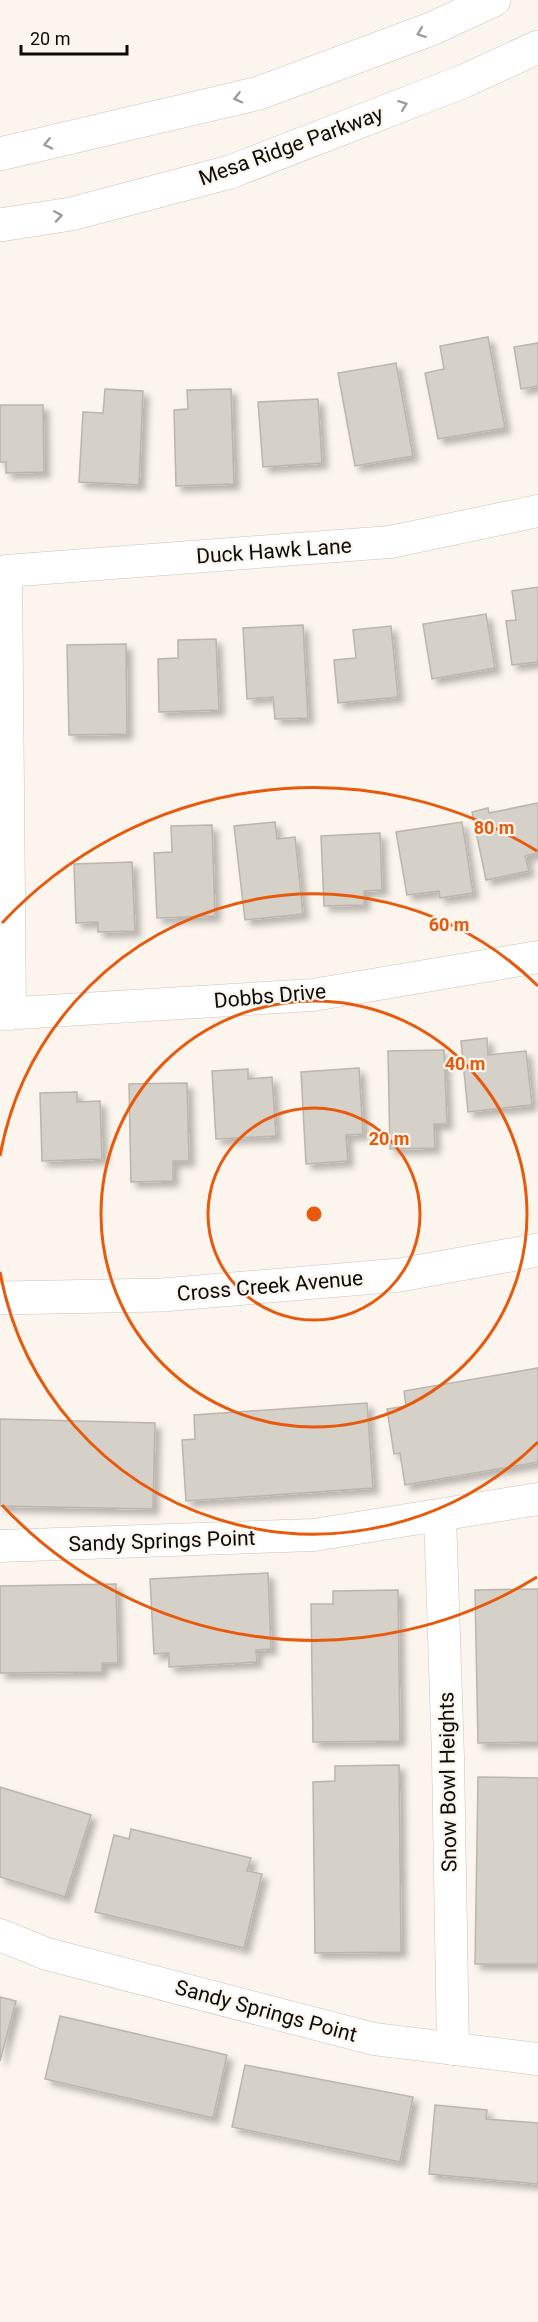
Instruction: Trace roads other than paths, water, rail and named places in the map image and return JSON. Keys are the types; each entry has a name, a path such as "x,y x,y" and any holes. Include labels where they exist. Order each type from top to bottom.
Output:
{"main road":[{"path":"0,154 259,93 431,29 460,9 494,0"},
{"name":"Mesa Ridge Parkway","path":"0,225 71,214 230,172 530,55"},
{"name":"Cross Creek Avenue","path":"0,1298 162,1295 388,1276 538,1250"}],"street":[{"name":"Duck Hawk Lane","path":"5,1014 6,571 390,542 538,511"},
{"name":"Dobbs Drive","path":"5,1014 314,995 538,957"},
{"name":"Sandy Springs Point","path":"0,1546 314,1535 538,1499"},
{"name":"Snow Bowl Heights","path":"440,1516 448,1757 453,2049"},
{"name":"Sandy Springs Point","path":"0,1935 47,1954 374,2038 538,2059"}]}
